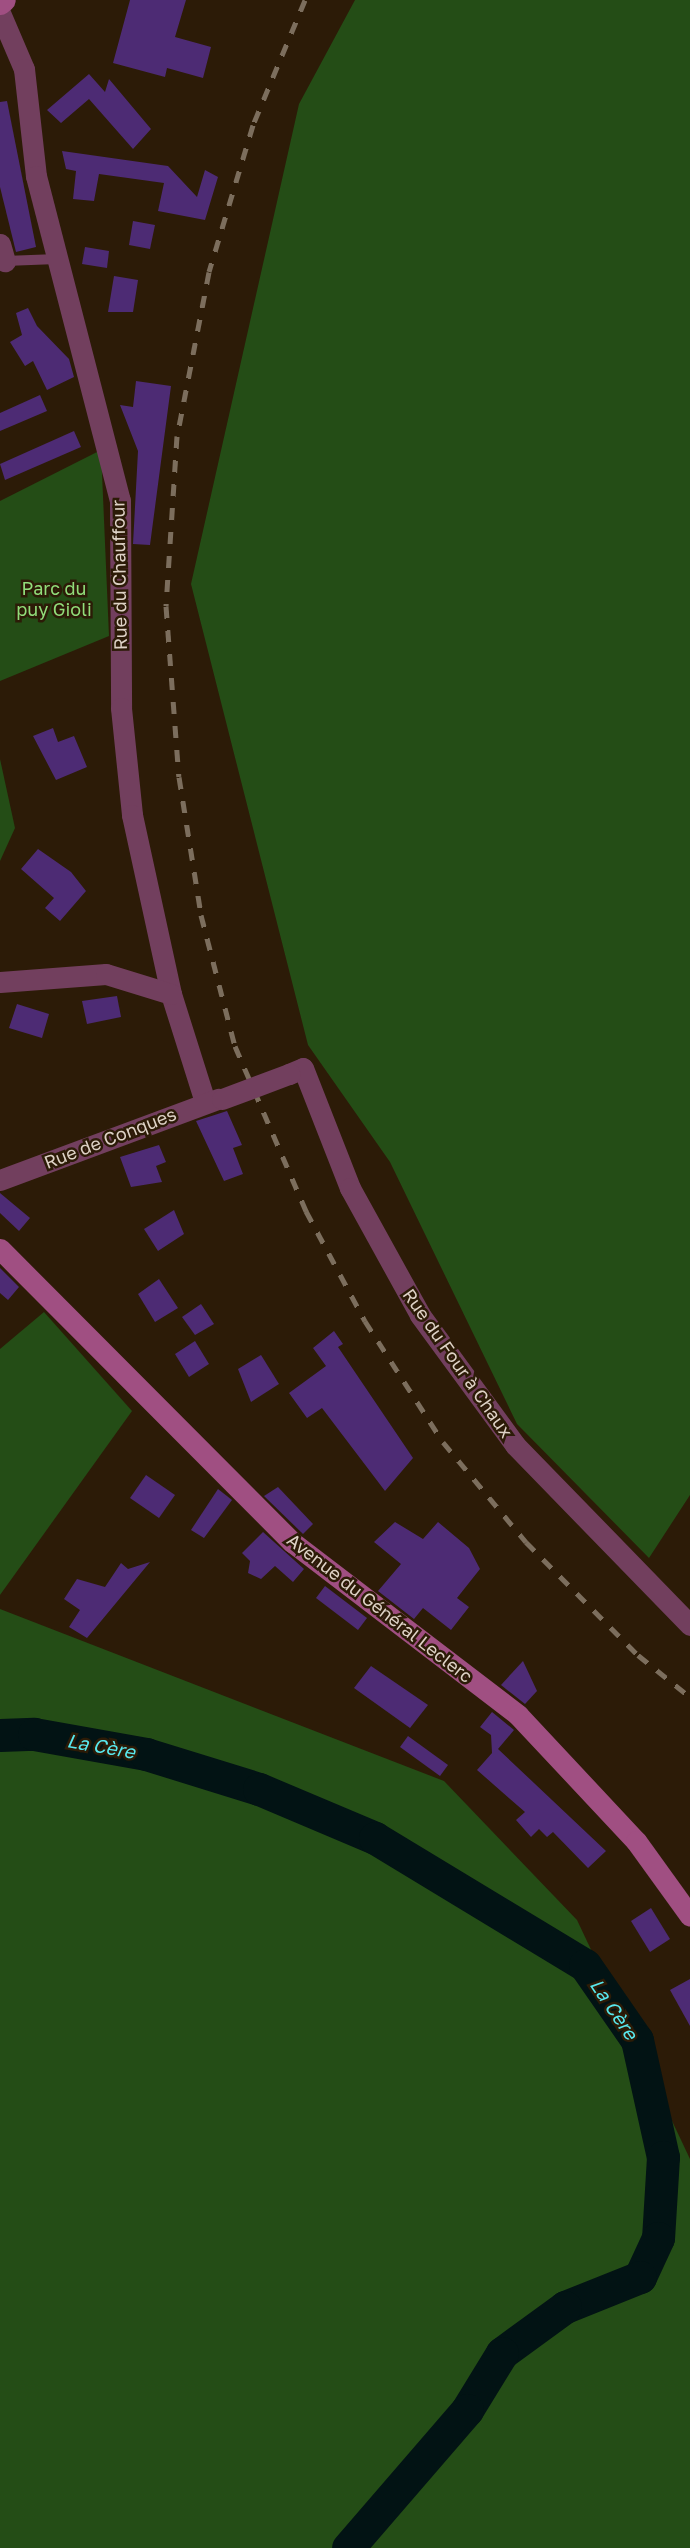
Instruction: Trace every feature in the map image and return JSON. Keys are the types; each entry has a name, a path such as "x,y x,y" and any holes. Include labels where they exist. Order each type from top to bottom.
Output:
{"street":[{"path":"0,4 5,0"},
{"name":"Rue du Chauffour","path":"0,13 24,69 36,176 120,500 121,708 130,802 171,994 213,1100"},
{"path":"0,982 106,974 171,994"},
{"name":"Rue du Four à Chaux","path":"289,1074 303,1068 350,1188 428,1326 515,1445 690,1625"},
{"name":"Rue de Conques","path":"0,1180 289,1074"},
{"name":"Avenue du Général Leclerc","path":"0,1249 292,1542 518,1715 636,1841 690,1916"}],"lane":[{"path":"3,252 57,259"}],"green space":[{"path":"355,0 690,0 690,1495 649,1558 517,1424 390,1162 308,1045 191,584 299,104"},
{"name":"Parc du puy Gioli","path":"101,450 109,636 0,681 0,501"},
{"path":"0,759 15,828 0,861"},
{"path":"44,1312 132,1411 0,1595 0,1349"},
{"path":"0,1609 444,1781 577,1920 690,2159 690,2548 0,2548"}],"building":[{"path":"130,0 186,0 175,37 211,47 203,78 167,68 165,77 113,63"},
{"path":"89,74 105,92 109,79 151,129 133,149 89,99 61,123 47,110"},
{"path":"7,101 36,247 16,252 0,187 0,102"},
{"path":"62,151 168,166 197,197 205,170 218,177 205,220 158,211 164,183 99,174 94,201 73,199 76,171 66,169"},
{"path":"133,221 155,225 150,249 129,245"},
{"path":"85,247 109,251 107,268 82,264"},
{"path":"114,276 138,280 133,312 108,312"},
{"path":"28,308 37,326 69,359 74,377 47,390 33,361 25,366 10,342 22,335 16,313"},
{"path":"136,381 171,386 150,545 133,544 138,451 120,405 133,407"},
{"path":"40,395 47,411 0,431 0,413"},
{"path":"74,431 81,447 5,480 0,464"},
{"path":"53,728 58,742 74,736 87,767 56,780 33,736"},
{"path":"38,849 71,872 86,891 60,921 45,908 54,898 21,869"},
{"path":"117,996 121,1017 87,1024 82,1001"},
{"path":"17,1004 49,1014 42,1038 9,1028"},
{"path":"227,1111 242,1145 233,1148 243,1174 224,1181 196,1121"},
{"path":"159,1145 166,1162 156,1166 162,1182 131,1187 120,1157"},
{"path":"0,1193 30,1218 19,1231 0,1213"},
{"path":"174,1210 184,1234 158,1251 144,1229"},
{"path":"0,1268 19,1287 8,1300 0,1293"},
{"path":"159,1279 178,1308 155,1322 138,1294"},
{"path":"201,1304 214,1324 195,1335 182,1317"},
{"path":"334,1331 343,1344 338,1347 413,1458 385,1491 322,1408 307,1418 289,1393 326,1366 313,1348"},
{"path":"195,1341 209,1364 189,1377 175,1354"},
{"path":"261,1355 279,1384 251,1402 238,1369"},
{"path":"146,1475 175,1495 159,1518 130,1498"},
{"path":"278,1487 313,1524 303,1534 264,1496"},
{"path":"218,1489 232,1500 204,1538 191,1530"},
{"path":"395,1522 423,1539 438,1522 469,1548 480,1569 457,1598 469,1607 451,1630 423,1608 414,1619 378,1591 401,1564 374,1542"},
{"path":"263,1532 304,1569 293,1582 275,1566 261,1579 248,1573 250,1561 242,1553"},
{"path":"150,1562 87,1638 69,1627 80,1610 64,1599 77,1579 105,1587 121,1563 128,1569"},
{"path":"325,1586 367,1618 358,1630 316,1598"},
{"path":"523,1661 537,1691 525,1704 501,1685"},
{"path":"371,1666 428,1705 410,1728 354,1688"},
{"path":"492,1712 514,1730 498,1749 606,1851 588,1868 553,1832 547,1837 539,1829 531,1837 516,1820 525,1812 477,1770 492,1753 491,1735 480,1727"},
{"path":"408,1736 448,1765 440,1776 400,1747"},
{"path":"651,1908 670,1939 650,1952 631,1921"},
{"path":"690,1979 690,2026 670,1990"}],"waterway":[{"name":"La Cère","path":"0,1735 34,1734 146,1754 259,1789 375,1838 585,1965 637,2040 663,2157 658,2238 640,2277 565,2307 502,2353 467,2410 348,2548"}],"railway":[{"path":"305,0 253,125 209,272 177,436 166,606 179,777 201,915 235,1046 306,1211 365,1321 443,1442 526,1542 638,1655 690,1697"}]}
